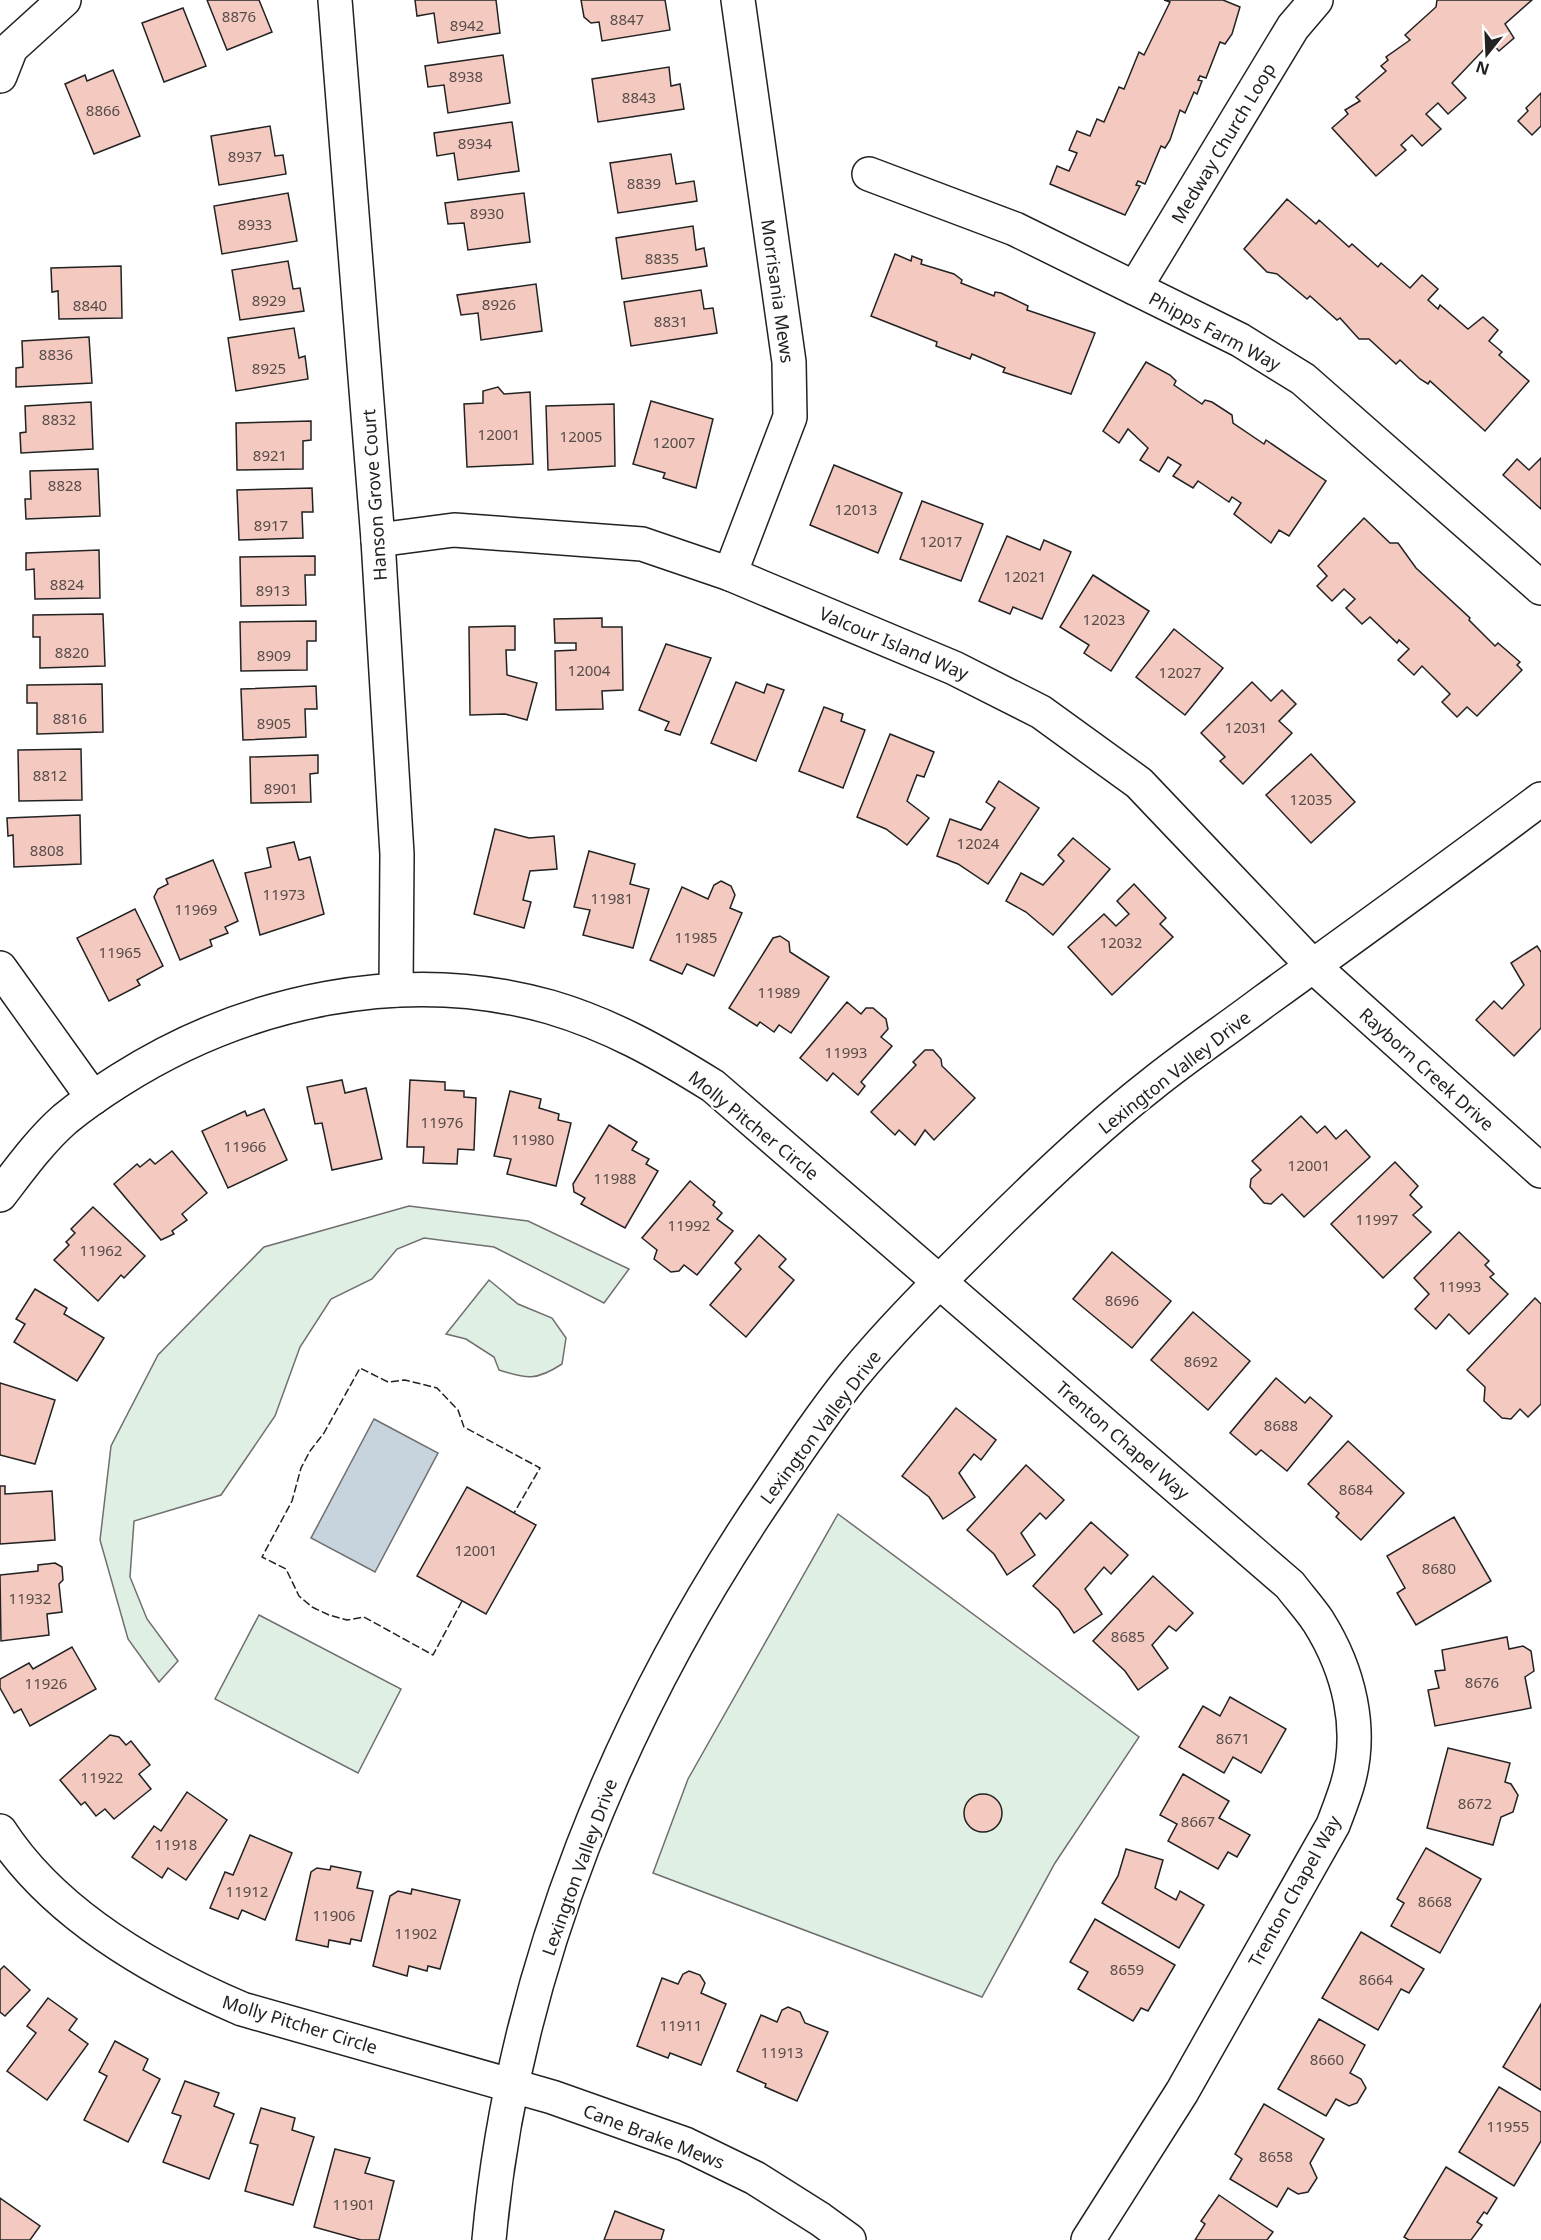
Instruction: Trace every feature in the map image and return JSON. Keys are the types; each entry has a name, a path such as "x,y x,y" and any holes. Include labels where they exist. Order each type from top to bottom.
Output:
{"street":[{"path":"0,76 11,48 64,0"},
{"name":"Hanson Grove Court","path":"334,0 378,540 397,854 396,990"},
{"name":"Morrisania Mews","path":"730,574 790,417 789,362 738,0"},
{"name":"Medway Church Loop","path":"1134,288 1293,27 1316,0"},
{"name":"Phipps Farm Way","path":"869,174 1014,229 1240,340 1303,379 1541,588"},
{"name":"Valcour Island Way","path":"378,540 454,530 642,543 730,574 954,668 1041,711 1138,783 1313,966"},
{"name":"Lexington Valley Drive","path":"489,2240 492,2201 512,2086 541,1972 577,1860 614,1769 670,1654 734,1544 806,1439 852,1377 939,1281 1045,1176 1150,1086 1541,799"},
{"name":"Rayborn Creek Drive","path":"1313,966 1541,1172"},
{"path":"0,968 93,1098"},
{"name":"Molly Pitcher Circle","path":"0,1195 24,1164 64,1120 93,1098 155,1058 205,1034 271,1011 325,998 421,989 485,994 549,1007 599,1024 658,1051 713,1086 939,1281"},
{"name":"Trenton Chapel Way","path":"939,1281 1290,1585 1318,1621 1339,1661 1353,1704 1354,1740 1348,1784 1333,1825 1182,2092 1088,2240"},
{"name":"Molly Pitcher Circle","path":"2,1839 42,1881 106,1936 165,1973 203,1992 242,2009 512,2086"},
{"name":"Cane Brake Mews","path":"512,2086 552,2097 685,2144 755,2178 849,2240"}],"green space":[{"path":"409,1206 528,1221 629,1269 604,1303 494,1247 424,1238 397,1249 372,1279 331,1299 300,1347 275,1416 221,1495 134,1521 130,1577 147,1619 178,1661 159,1682 128,1639 100,1540 111,1446 158,1355 264,1247"},
{"path":"489,1280 518,1304 552,1318 566,1338 562,1364 538,1376 524,1377 499,1370 494,1357 466,1339 446,1334"},
{"path":"838,1514 1139,1737 1055,1863 982,1997 653,1873 688,1779"},
{"path":"259,1615 401,1689 358,1773 215,1699"}],"shaded area":[{"path":"374,1419 438,1453 375,1572 311,1538"}],"building":[{"path":"207,0 259,0 272,32 227,50"},
{"path":"415,0 496,0 500,33 438,43 434,13 417,16"},
{"path":"581,0 665,0 670,30 602,41 599,22 591,23 584,17"},
{"path":"1164,0 1223,0 1240,7 1232,34 1225,44 1220,42 1206,78 1200,76 1198,80 1202,81 1197,94 1194,92 1185,113 1180,110 1170,140 1165,148 1161,146 1145,184 1138,181 1136,185 1140,186 1125,215 1050,184 1057,166 1069,171 1077,153 1069,150 1077,131 1090,136 1097,119 1104,122 1119,87 1124,89 1139,52 1144,55 1170,2"},
{"path":"1437,0 1532,0 1505,24 1514,38 1499,51 1491,42 1452,83 1466,98 1448,114 1438,103 1426,114 1441,129 1422,146 1412,135 1401,145 1406,150 1376,176 1332,128 1348,114 1345,110 1360,101 1356,97 1386,71 1381,66 1388,60 1386,57 1410,40 1405,35 1436,7"},
{"path":"183,8 206,66 164,82 142,23"},
{"path":"503,55 510,103 448,113 444,85 428,87 425,66"},
{"path":"669,67 671,86 680,84 684,109 598,122 592,79"},
{"path":"113,70 140,136 94,154 65,84 85,75 87,81"},
{"path":"1541,93 1541,126 1532,135 1518,121 1528,111 1526,108"},
{"path":"512,122 519,171 458,180 454,153 437,156 434,133"},
{"path":"270,126 275,156 283,155 286,174 219,185 211,136"},
{"path":"671,154 676,184 694,181 697,201 618,213 610,163"},
{"path":"288,193 297,241 222,254 214,206"},
{"path":"524,193 530,242 468,250 464,223 448,224 445,203"},
{"path":"1287,199 1316,224 1319,220 1349,247 1352,244 1378,267 1381,263 1410,288 1422,275 1438,289 1428,300 1438,309 1440,305 1468,329 1483,317 1498,330 1489,341 1502,352 1499,355 1529,381 1485,431 1430,381 1428,384 1420,379 1400,360 1396,364 1369,339 1359,339 1340,318 1337,320 1310,296 1307,299 1277,274 1267,272 1244,249"},
{"path":"693,226 696,250 704,248 707,266 622,279 616,238"},
{"path":"895,254 911,261 912,256 922,260 921,264 954,274 962,280 961,283 994,296 995,292 1001,293 1028,306 1027,310 1095,333 1071,394 1003,372 1005,368 972,354 970,359 936,346 937,342 871,316"},
{"path":"288,261 293,289 300,288 304,311 240,320 232,270"},
{"path":"121,266 122,318 59,319 58,291 52,292 51,268"},
{"path":"536,284 542,331 481,340 478,313 461,315 457,295"},
{"path":"701,290 704,309 713,308 717,333 631,346 624,302"},
{"path":"294,328 299,358 305,356 308,379 236,391 228,338"},
{"path":"89,337 92,383 16,387 16,368 23,367 22,341"},
{"path":"1146,362 1170,375 1176,381 1174,385 1202,404 1205,400 1212,402 1232,415 1233,423 1264,444 1266,440 1326,481 1289,536 1279,530 1271,543 1234,514 1241,503 1232,497 1229,502 1198,481 1193,488 1173,476 1181,465 1168,457 1159,472 1140,460 1148,448 1128,429 1119,443 1103,431"},
{"path":"498,387 504,394 530,392 533,464 467,467 464,404 483,403 483,391"},
{"path":"651,401 713,419 696,488 663,478 665,473 633,464"},
{"path":"91,402 93,449 21,453 20,433 26,432 25,406"},
{"path":"614,404 615,466 548,470 546,406"},
{"path":"311,421 311,440 303,441 303,469 237,470 236,423"},
{"path":"1541,458 1541,509 1503,475 1517,459 1529,470"},
{"path":"834,465 902,493 878,553 810,525"},
{"path":"98,469 100,516 26,519 25,499 31,499 30,471"},
{"path":"312,488 313,512 302,512 303,538 239,540 237,490"},
{"path":"922,501 983,524 961,581 900,559"},
{"path":"1364,518 1390,543 1398,543 1416,568 1470,618 1469,620 1495,646 1498,643 1520,662 1517,665 1522,670 1477,716 1467,707 1457,717 1442,702 1450,694 1422,666 1414,675 1398,660 1409,649 1399,640 1397,643 1370,617 1362,624 1346,608 1355,599 1344,589 1332,601 1317,586 1327,576 1318,566"},
{"path":"1007,536 1040,550 1044,540 1071,552 1042,619 1013,607 1010,614 979,601"},
{"path":"99,550 100,598 35,599 34,569 26,570 26,553"},
{"path":"315,556 315,575 305,575 306,605 241,606 240,557"},
{"path":"1093,575 1149,611 1111,671 1084,653 1089,645 1060,627"},
{"path":"103,614 105,666 40,668 40,637 33,637 33,615"},
{"path":"602,618 602,627 622,627 623,690 602,691 603,709 556,710 555,651 576,650 576,643 555,643 554,619"},
{"path":"316,621 316,641 307,641 307,670 241,671 240,622"},
{"path":"515,626 515,650 506,650 507,675 537,683 527,720 505,714 470,715 469,627"},
{"path":"1174,629 1223,668 1185,715 1136,677"},
{"path":"666,644 711,658 680,735 665,730 669,722 639,710"},
{"path":"736,682 764,693 767,684 784,690 756,761 711,743"},
{"path":"1252,682 1271,701 1282,690 1296,704 1279,721 1292,733 1243,784 1220,761 1225,757 1201,733"},
{"path":"102,684 103,732 37,734 37,703 27,703 27,685"},
{"path":"316,686 317,709 305,709 306,737 243,740 241,689"},
{"path":"824,707 843,714 841,721 865,730 843,788 799,771"},
{"path":"890,734 934,752 924,777 917,775 907,801 929,818 907,845 886,829 857,817"},
{"path":"81,749 82,800 19,801 18,750"},
{"path":"1311,754 1355,802 1311,843 1266,795"},
{"path":"318,755 318,773 310,774 311,802 251,803 250,757"},
{"path":"999,781 1039,808 988,884 958,864 937,856 950,819 981,830 995,808 986,802"},
{"path":"80,815 81,864 14,867 13,835 8,836 7,818"},
{"path":"495,829 529,838 554,836 557,869 530,871 523,900 531,902 524,928 474,914"},
{"path":"1073,838 1110,869 1053,935 1026,912 1006,901 1021,873 1043,885 1064,861 1058,855"},
{"path":"294,842 299,860 310,857 324,914 260,935 245,873 271,867 267,848"},
{"path":"589,851 635,864 630,884 649,889 633,948 583,935 590,910 574,907"},
{"path":"213,860 238,921 225,927 228,933 210,940 212,946 180,960 154,897 158,889 168,884 166,879"},
{"path":"721,881 731,886 735,895 730,908 742,913 714,976 687,964 682,974 650,960 682,887 708,899 714,885"},
{"path":"1134,884 1166,918 1160,924 1173,937 1112,995 1068,947 1104,914 1116,926 1129,914 1117,901"},
{"path":"135,909 163,966 137,980 140,985 109,1001 77,938"},
{"path":"780,936 789,942 790,952 829,977 791,1033 779,1025 774,1032 760,1022 757,1026 729,1008 773,938"},
{"path":"1537,946 1541,952 1541,1028 1514,1056 1476,1020 1494,1001 1502,1009 1524,985 1511,963"},
{"path":"847,1002 861,1014 866,1008 873,1008 886,1019 888,1029 881,1037 892,1046 861,1082 865,1086 858,1095 833,1073 827,1081 800,1058"},
{"path":"925,1050 933,1050 941,1059 942,1066 975,1098 934,1140 925,1130 915,1145 899,1130 895,1135 871,1112 916,1065 913,1062"},
{"path":"342,1080 345,1093 366,1088 382,1159 332,1170 322,1123 315,1124 307,1087"},
{"path":"410,1080 445,1082 445,1090 464,1091 464,1097 476,1098 474,1150 458,1149 457,1164 423,1163 424,1147 407,1147"},
{"path":"510,1091 541,1099 539,1108 559,1114 558,1120 571,1123 556,1186 507,1174 511,1159 494,1156"},
{"path":"264,1109 287,1160 228,1188 202,1131 245,1111 247,1116"},
{"path":"1301,1116 1317,1133 1325,1126 1336,1139 1346,1130 1370,1157 1304,1217 1282,1194 1271,1204 1264,1203 1250,1187 1251,1179 1261,1170 1252,1161"},
{"path":"609,1125 637,1142 632,1150 649,1159 646,1164 658,1171 625,1228 581,1204 585,1198 574,1192 573,1184"},
{"path":"172,1151 207,1193 182,1214 187,1220 172,1231 174,1234 161,1240 114,1184 137,1164 140,1167 150,1159 155,1164"},
{"path":"1395,1162 1418,1186 1410,1195 1422,1207 1413,1215 1431,1232 1383,1278 1331,1224"},
{"path":"690,1181 715,1202 713,1205 722,1213 717,1219 733,1231 697,1275 684,1265 679,1271 671,1272 654,1259 657,1250 642,1238"},
{"path":"93,1207 145,1256 124,1278 121,1275 98,1301 54,1260 69,1245 66,1242 75,1233 71,1229"},
{"path":"1459,1232 1489,1261 1485,1265 1494,1274 1490,1277 1508,1294 1469,1334 1449,1314 1436,1329 1415,1309 1429,1294 1414,1278"},
{"path":"759,1235 786,1259 779,1267 794,1280 746,1337 710,1305 741,1269 735,1263"},
{"path":"1112,1252 1171,1301 1132,1348 1073,1299"},
{"path":"35,1289 67,1308 64,1314 104,1338 77,1381 14,1342 25,1324 16,1319"},
{"path":"1535,1298 1541,1304 1541,1404 1528,1417 1520,1409 1511,1419 1502,1418 1484,1401 1485,1387 1467,1370"},
{"path":"1193,1312 1250,1361 1208,1410 1151,1360"},
{"path":"1276,1378 1305,1403 1310,1397 1332,1416 1287,1471 1261,1450 1256,1455 1230,1433"},
{"path":"0,1383 55,1400 35,1464 0,1455"},
{"path":"956,1408 996,1440 981,1460 974,1454 959,1473 975,1497 943,1519 929,1497 902,1476"},
{"path":"1348,1441 1404,1493 1361,1540 1336,1517 1339,1513 1308,1484"},
{"path":"1026,1465 1064,1500 1046,1519 1040,1513 1021,1533 1035,1555 1007,1575 994,1554 967,1530"},
{"path":"0,1486 5,1486 5,1494 52,1491 55,1540 0,1544"},
{"path":"467,1487 536,1525 486,1614 417,1576"},
{"path":"1454,1517 1491,1581 1416,1625 1397,1593 1405,1588 1387,1556"},
{"path":"1091,1522 1128,1555 1111,1574 1104,1567 1085,1589 1102,1614 1074,1633 1059,1610 1033,1586"},
{"path":"55,1563 62,1567 63,1580 59,1584 62,1612 47,1614 49,1635 1,1641 0,1575 38,1571 38,1565"},
{"path":"1153,1576 1193,1613 1176,1631 1169,1626 1152,1645 1168,1668 1138,1690 1125,1671 1093,1641"},
{"path":"1507,1637 1509,1649 1523,1646 1531,1651 1534,1671 1525,1677 1531,1708 1435,1726 1428,1690 1439,1688 1435,1671 1445,1670 1442,1650"},
{"path":"72,1647 96,1689 30,1726 21,1709 14,1713 0,1688 0,1679 29,1663 33,1669"},
{"path":"1230,1697 1286,1729 1261,1773 1233,1757 1224,1773 1179,1747 1203,1706 1220,1716"},
{"path":"110,1735 119,1737 126,1745 131,1741 150,1765 139,1774 151,1789 114,1819 105,1809 96,1816 85,1802 81,1805 60,1780"},
{"path":"1448,1748 1510,1763 1505,1782 1511,1784 1518,1795 1513,1812 1501,1817 1493,1845 1427,1828"},
{"path":"1183,1774 1229,1801 1219,1818 1250,1835 1237,1857 1228,1852 1218,1869 1168,1841 1177,1824 1160,1815"},
{"path":"187,1792 227,1820 186,1880 168,1868 162,1878 132,1857 154,1826 161,1831"},
{"path":"983,1794 996,1800 1002,1813 996,1826 983,1832 970,1826 964,1813 970,1800"},
{"path":"250,1835 292,1853 265,1920 242,1910 238,1919 210,1908 225,1872 233,1875"},
{"path":"1426,1848 1481,1879 1440,1953 1391,1926 1404,1903 1397,1899"},
{"path":"1126,1849 1163,1860 1155,1888 1176,1900 1180,1891 1204,1905 1179,1948 1102,1903 1118,1876"},
{"path":"331,1866 361,1872 357,1888 373,1891 361,1941 351,1939 350,1944 329,1940 328,1947 296,1940 311,1872 317,1868 330,1870"},
{"path":"412,1889 460,1900 440,1969 428,1966 427,1971 409,1966 407,1976 373,1966 390,1896 398,1891 411,1894"},
{"path":"1095,1919 1175,1965 1148,2011 1141,2008 1133,2021 1078,1989 1088,1972 1070,1962"},
{"path":"1361,1932 1424,1969 1409,1993 1401,1989 1378,2030 1322,1998"},
{"path":"4,1966 30,1990 5,2016 0,2012 0,1970"},
{"path":"689,1971 700,1975 705,1983 701,1993 726,2004 701,2065 670,2053 668,2058 637,2046 662,1978 678,1984 683,1974"},
{"path":"48,1998 77,2019 69,2030 88,2044 47,2100 7,2071 36,2033 27,2026"},
{"path":"1541,2004 1541,2090 1503,2067"},
{"path":"788,2007 800,2012 805,2023 828,2032 797,2101 737,2071 761,2015 777,2022 782,2010"},
{"path":"1319,2019 1365,2045 1350,2073 1361,2079 1366,2088 1357,2103 1349,2106 1336,2099 1326,2116 1278,2089"},
{"path":"115,2041 148,2059 143,2070 160,2079 128,2142 84,2120 107,2076 99,2072"},
{"path":"185,2081 219,2093 214,2106 234,2114 209,2179 163,2162 181,2116 172,2113"},
{"path":"1499,2087 1541,2112 1541,2141 1514,2186 1459,2152"},
{"path":"1264,2104 1324,2139 1310,2163 1317,2178 1308,2192 1298,2194 1288,2188 1277,2207 1230,2179 1242,2159 1235,2154"},
{"path":"261,2108 295,2118 292,2130 314,2137 293,2205 245,2191 258,2145 250,2143"},
{"path":"335,2149 370,2158 365,2173 394,2181 379,2240 361,2240 314,2227"},
{"path":"1446,2167 1497,2198 1487,2214 1484,2212 1477,2222 1482,2225 1471,2240 1409,2240 1404,2237"},
{"path":"1219,2195 1273,2232 1267,2240 1195,2240 1205,2224 1201,2221"},
{"path":"0,2198 40,2226 30,2240 0,2240"},
{"path":"615,2211 664,2230 661,2240 604,2240"}],"fence":[{"path":"462,1601 433,1655 364,1617 347,1620 312,1607 299,1596 286,1569 262,1557 292,1501 301,1468 310,1451 324,1433 360,1368 388,1382 405,1380 437,1388 458,1410 464,1427 540,1468 514,1513"}]}
